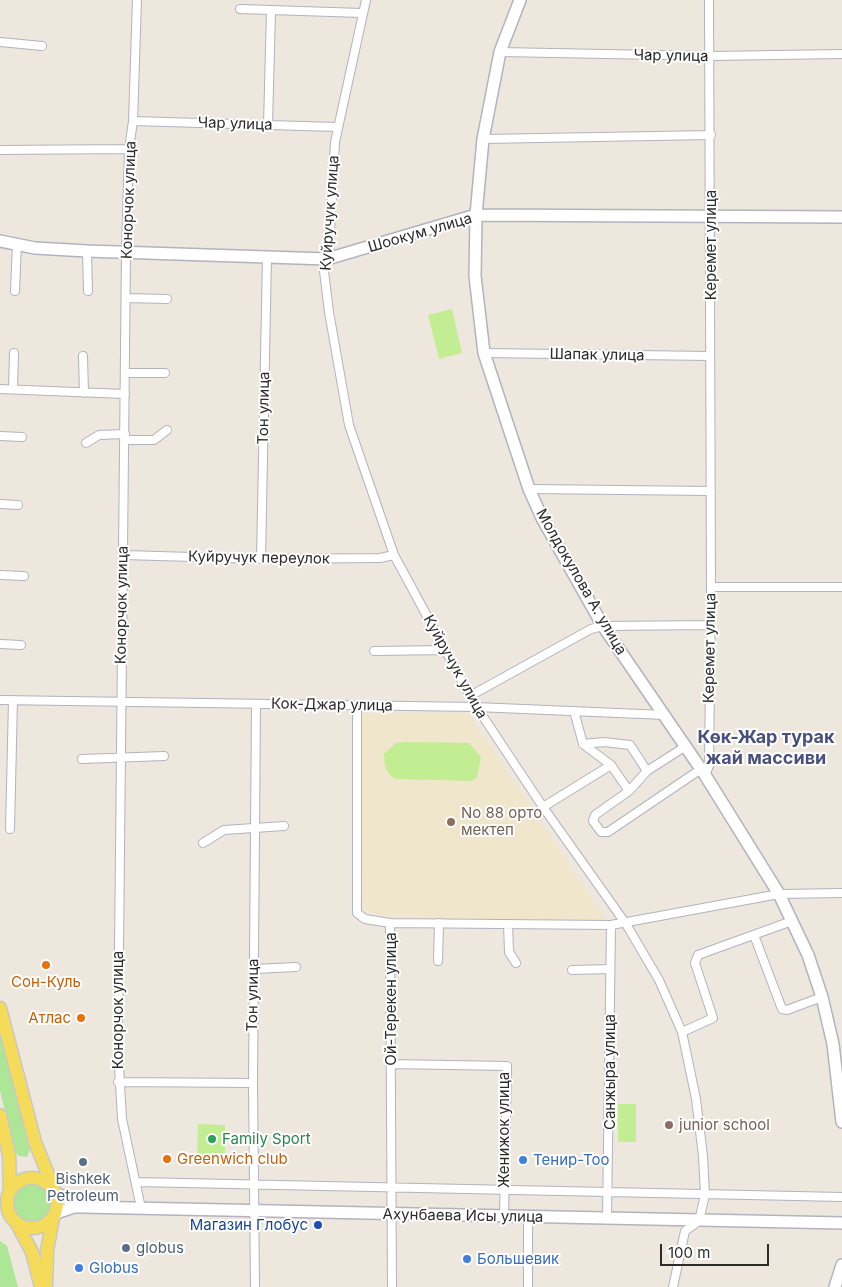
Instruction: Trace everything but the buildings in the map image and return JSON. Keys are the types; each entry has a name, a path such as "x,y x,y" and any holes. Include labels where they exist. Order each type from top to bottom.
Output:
{"main road":[{"path":"1,1014 35,1142 55,1191 55,1215 47,1251 46,1287"},
{"path":"0,1114 9,1155 6,1194 9,1218 32,1252 41,1287"},
{"path":"0,1177 6,1167 9,1155"},
{"path":"6,1194 21,1180 36,1178 43,1180 55,1191"},
{"path":"9,1218 24,1227 38,1228 55,1215"}],"street":[{"name":"Конорчок улица","path":"137,0 126,252 118,1082 122,1119 138,1182 141,1208"},
{"name":"Куйручук улица","path":"366,0 337,127 328,259 324,271 329,312 349,425 394,555 476,707 543,807 626,924 658,980 682,1032 696,1099 703,1156 704,1196 699,1221"},
{"name":"Молдокулова А. улица","path":"520,0 500,52 483,139 476,216 475,276 484,353 529,489 546,526 604,626 703,772 779,894 808,955 822,997 832,1044 842,1122"},
{"name":"Керемет улица","path":"703,772 709,766 711,625 711,136 709,0"},
{"path":"240,9 362,14"},
{"path":"268,125 271,11"},
{"path":"0,42 42,46"},
{"name":"Чар улица","path":"500,52 710,56 842,54"},
{"name":"Чар улица","path":"133,121 337,127"},
{"path":"483,139 711,136"},
{"path":"0,150 129,149"},
{"name":"Шоокум улица","path":"0,241 36,248 87,251 328,259 476,216 842,217"},
{"path":"15,291 17,244"},
{"path":"87,251 88,291"},
{"name":"Тон улица","path":"261,559 267,257"},
{"path":"126,298 167,299"},
{"path":"13,389 14,353"},
{"name":"Шапак улица","path":"484,353 710,356"},
{"path":"84,356 84,392"},
{"path":"126,373 165,373"},
{"path":"0,389 125,394"},
{"path":"86,443 100,435 154,440 167,430"},
{"path":"0,436 22,437"},
{"path":"529,489 711,491"},
{"path":"0,504 18,505"},
{"name":"Куйручук переулок","path":"124,555 261,559 380,558 394,555"},
{"path":"0,575 24,576"},
{"path":"711,587 842,587"},
{"path":"470,696 591,630 604,626 711,625"},
{"path":"0,644 21,645"},
{"path":"374,651 445,650"},
{"name":"Кок-Джар улица","path":"0,700 476,707 664,716"},
{"path":"10,829 13,700"},
{"name":"Тон улица","path":"255,1287 253,1083 256,704"},
{"name":"Ой-Терекен улица","path":"357,706 358,913 365,919 390,923 392,1287"},
{"path":"574,711 583,744 611,764 629,791"},
{"path":"583,744 604,742 630,745 647,771"},
{"path":"686,746 647,771 629,791 595,815 594,821 601,832 608,832 703,772"},
{"path":"82,758 164,756"},
{"path":"543,807 611,764"},
{"path":"203,843 224,830 255,826 284,826"},
{"path":"390,923 611,925 626,924 779,894 842,894"},
{"path":"682,1032 713,1018 695,959 698,955 792,921"},
{"path":"438,961 439,923"},
{"path":"508,924 509,952 516,963"},
{"name":"Санжыра улица","path":"608,1219 611,925"},
{"path":"754,934 782,1008 787,1010 822,997"},
{"path":"254,969 296,967"},
{"path":"572,970 610,969"},
{"name":"Женижок улица","path":"391,1064 507,1066 504,1216"},
{"path":"118,1082 253,1083"},
{"path":"138,1182 609,1194 842,1197"},
{"name":"Ахунбаева Исы улица","path":"55,1191 84,1207"},
{"name":"Ахунбаева Исы улица","path":"55,1215 74,1207 84,1207 842,1223"},
{"path":"528,1217 528,1287"},
{"path":"673,1287 685,1231 699,1221"},
{"path":"835,1287 842,1265"}],"shaded area":[{"name":"No 88 орто мектеп","path":"360,713 469,714 606,920 392,919 363,908"}],"green space":[{"path":"452,309 462,353 439,359 428,315"},
{"path":"396,743 469,743 481,757 477,777 472,781 396,779 386,769 384,754"},
{"path":"0,1029 31,1147 27,1157 19,1156 15,1152 0,1091"},
{"path":"618,1104 636,1104 636,1142 618,1142"},
{"name":"Family Sport","path":"198,1124 225,1125 225,1165 197,1165"},
{"path":"32,1184 39,1185 45,1190 50,1196 50,1210 45,1216 39,1221 32,1222 25,1221 19,1216 14,1210 13,1203 14,1196 19,1190 25,1185"},
{"path":"0,1241 7,1246 18,1287 0,1287"}],"place":[{"name":"No 88 орто мектеп","path":"451,822"},
{"name":"Сон-Куль","path":"46,965"},
{"name":"Атлас","path":"81,1018"},
{"name":"junior school","path":"669,1125"},
{"name":"Family Sport","path":"212,1139"},
{"name":"Greenwich club","path":"167,1159"},
{"name":"Тенир-Тоо","path":"523,1160"},
{"name":"Bishkek Petroleum","path":"83,1162"},
{"name":"Магазин Глобус","path":"318,1225"},
{"name":"globus","path":"126,1248"},
{"name":"Большевик","path":"467,1259"},
{"name":"Globus","path":"79,1268"}],"district":[{"name":"Көк-Жар турак жай массиви","path":"766,748"}]}
